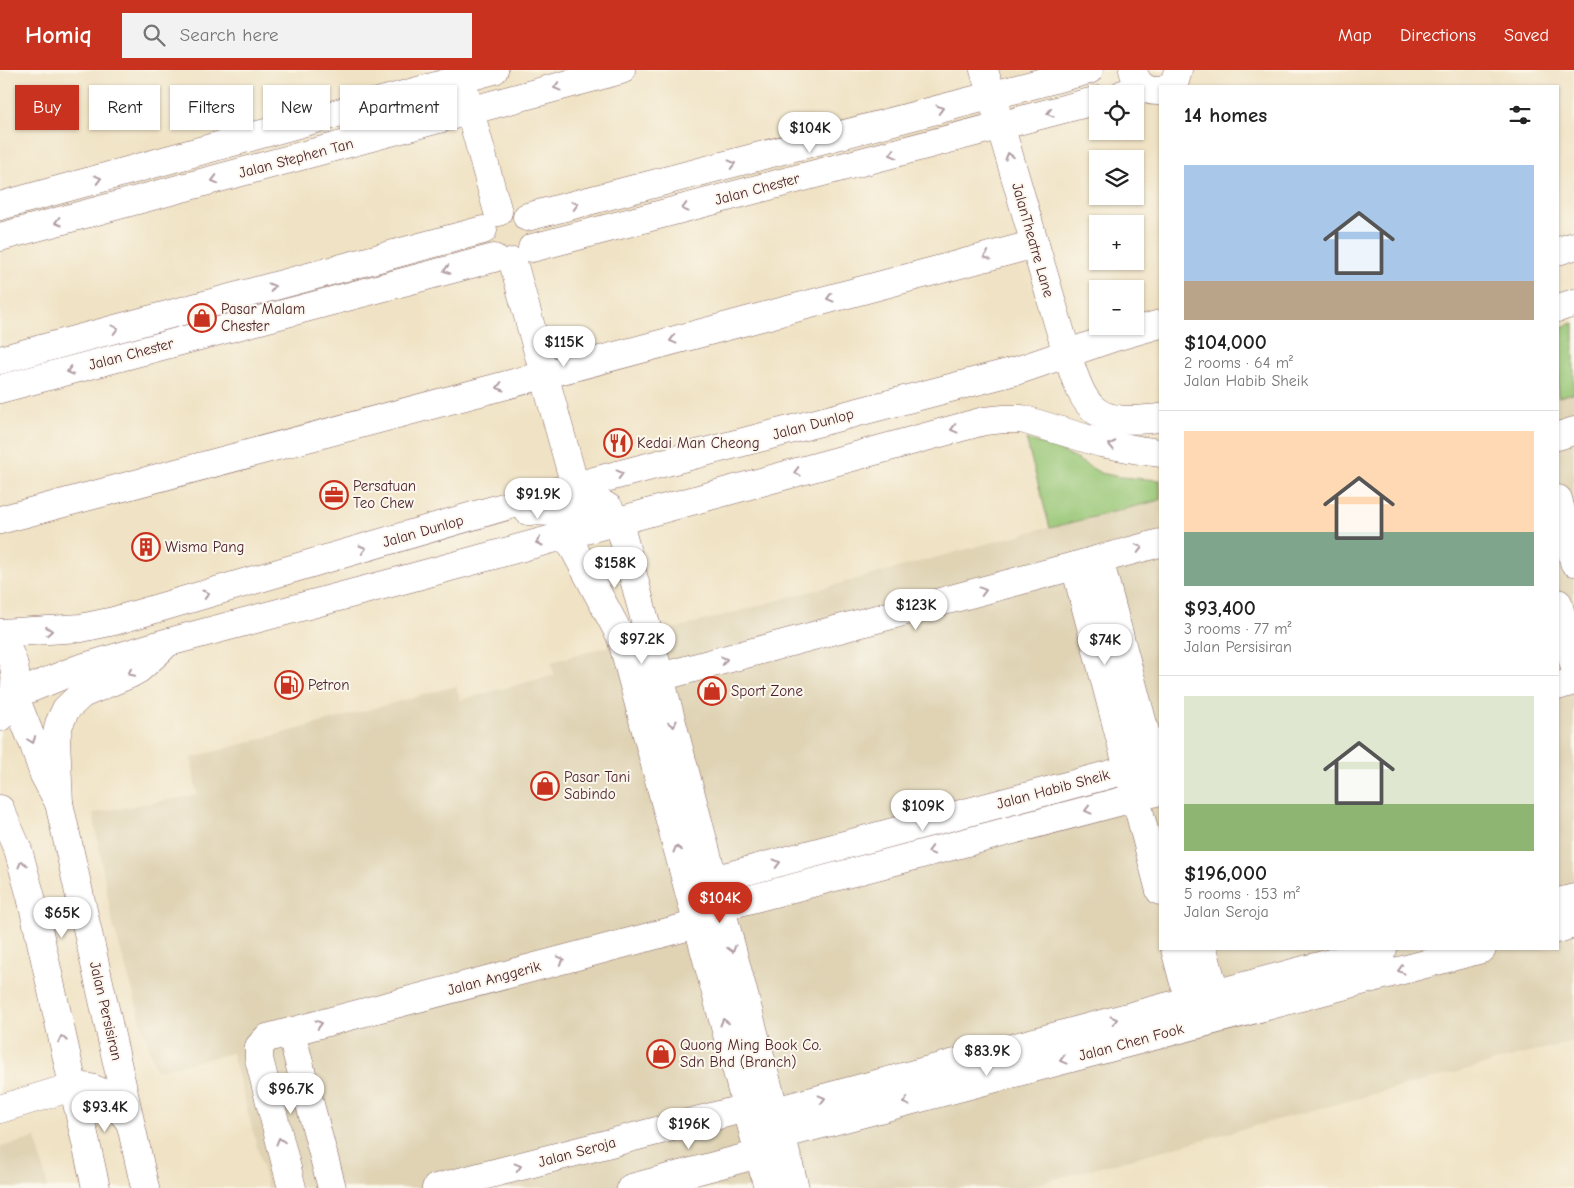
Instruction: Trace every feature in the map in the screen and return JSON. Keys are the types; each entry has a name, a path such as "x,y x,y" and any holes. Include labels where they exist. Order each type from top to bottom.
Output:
{"street":[{"path":"0,206 460,74 494,70"},
{"name":"Jalan Stephen Tan","path":"0,237 621,70"},
{"name":"JalanTheatre Lane","path":"984,70 1077,386 1088,405 1095,411 1117,420 1131,421 1159,418"},
{"name":"Jalan Chester","path":"527,217 1089,70"},
{"path":"1162,85 1175,81 1178,70"},
{"path":"460,74 470,111 491,221 484,246 488,253 513,256 535,240 532,224 521,213 514,210 491,221"},
{"name":"Jalan Chester","path":"0,389 513,256 1089,102"},
{"name":"Jalan Chester","path":"0,360 491,221"},
{"path":"0,520 1034,244"},
{"path":"513,256 575,486"},
{"path":"1559,308 1574,303"},
{"name":"Jalan Dunlop","path":"0,633 81,628 114,621 575,486 1019,370 1115,337 1159,324"},
{"path":"7,706 78,669 168,642 984,422 1022,419 1101,443 1159,453"},
{"path":"1559,436 1574,431"},
{"path":"1559,502 1574,562"},
{"path":"502,508 544,512 601,503 609,508 620,526 795,1188"},
{"path":"566,534 617,627 624,648 768,1188"},
{"path":"660,677 1159,543"},
{"path":"1087,562 1150,770 1148,794 1159,883"},
{"path":"1559,608 1569,656"},
{"path":"0,640 13,661 16,678 7,706"},
{"path":"624,648 650,641"},
{"path":"59,803 56,739 59,724 66,709 82,694 139,669 168,642"},
{"path":"1559,686 1574,681"},
{"name":"Jalan Persisiran","path":"7,706 34,745 44,776 59,803 145,1188"},
{"name":"Jalan Habib Sheik","path":"713,880 1150,770"},
{"name":"Jalan Habib Sheik","path":"721,907 1148,794"},
{"path":"0,809 18,850 31,897 96,1188"},
{"path":"1559,902 1574,898"},
{"name":"Jalan Anggerik","path":"292,1188 258,1053 259,1047 268,1038 698,924"},
{"path":"1559,929 1574,924"},
{"path":"1175,950 1191,1013"},
{"path":"1203,950 1218,1006"},
{"name":"Jalan Chen Fook","path":"1218,1006 1380,950"},
{"name":"Jalan Chen Fook","path":"778,1123 1218,1006 1477,950"},
{"path":"291,1032 332,1188"},
{"path":"0,1109 72,1087 82,1086 101,1092 112,1100 131,1124"},
{"name":"Jalan Seroja","path":"436,1188 746,1108"},
{"path":"631,1188 758,1154"}],"shaded area":[{"path":"1574,393 1574,1041 1021,1188 268,1188 232,1053 156,1071 112,921 93,813 197,795 191,758 456,686 460,700 554,675 551,662 1041,529 1159,500 1159,950 1559,950 1559,397"},
{"path":"36,1138 48,1188 0,1188 0,1147"}],"green space":[{"path":"1574,323 1574,393 1559,397 1559,328"},
{"path":"1026,439 1056,448 1101,473 1120,477 1159,480 1159,500 1050,528"}],"place":[{"name":"Pasar Malam Chester","path":"202,318"},
{"name":"Kedai Man Cheong","path":"618,443"},
{"name":"Persatuan Teo Chew","path":"334,495"},
{"name":"Wisma Pang","path":"146,547"},
{"name":"Petron","path":"289,685"},
{"name":"Sport Zone","path":"712,691"},
{"name":"Pasar Tani Sabindo","path":"545,786"},
{"name":"Quong Ming Book Co. Sdn Bhd (Branch)","path":"661,1054"}]}
